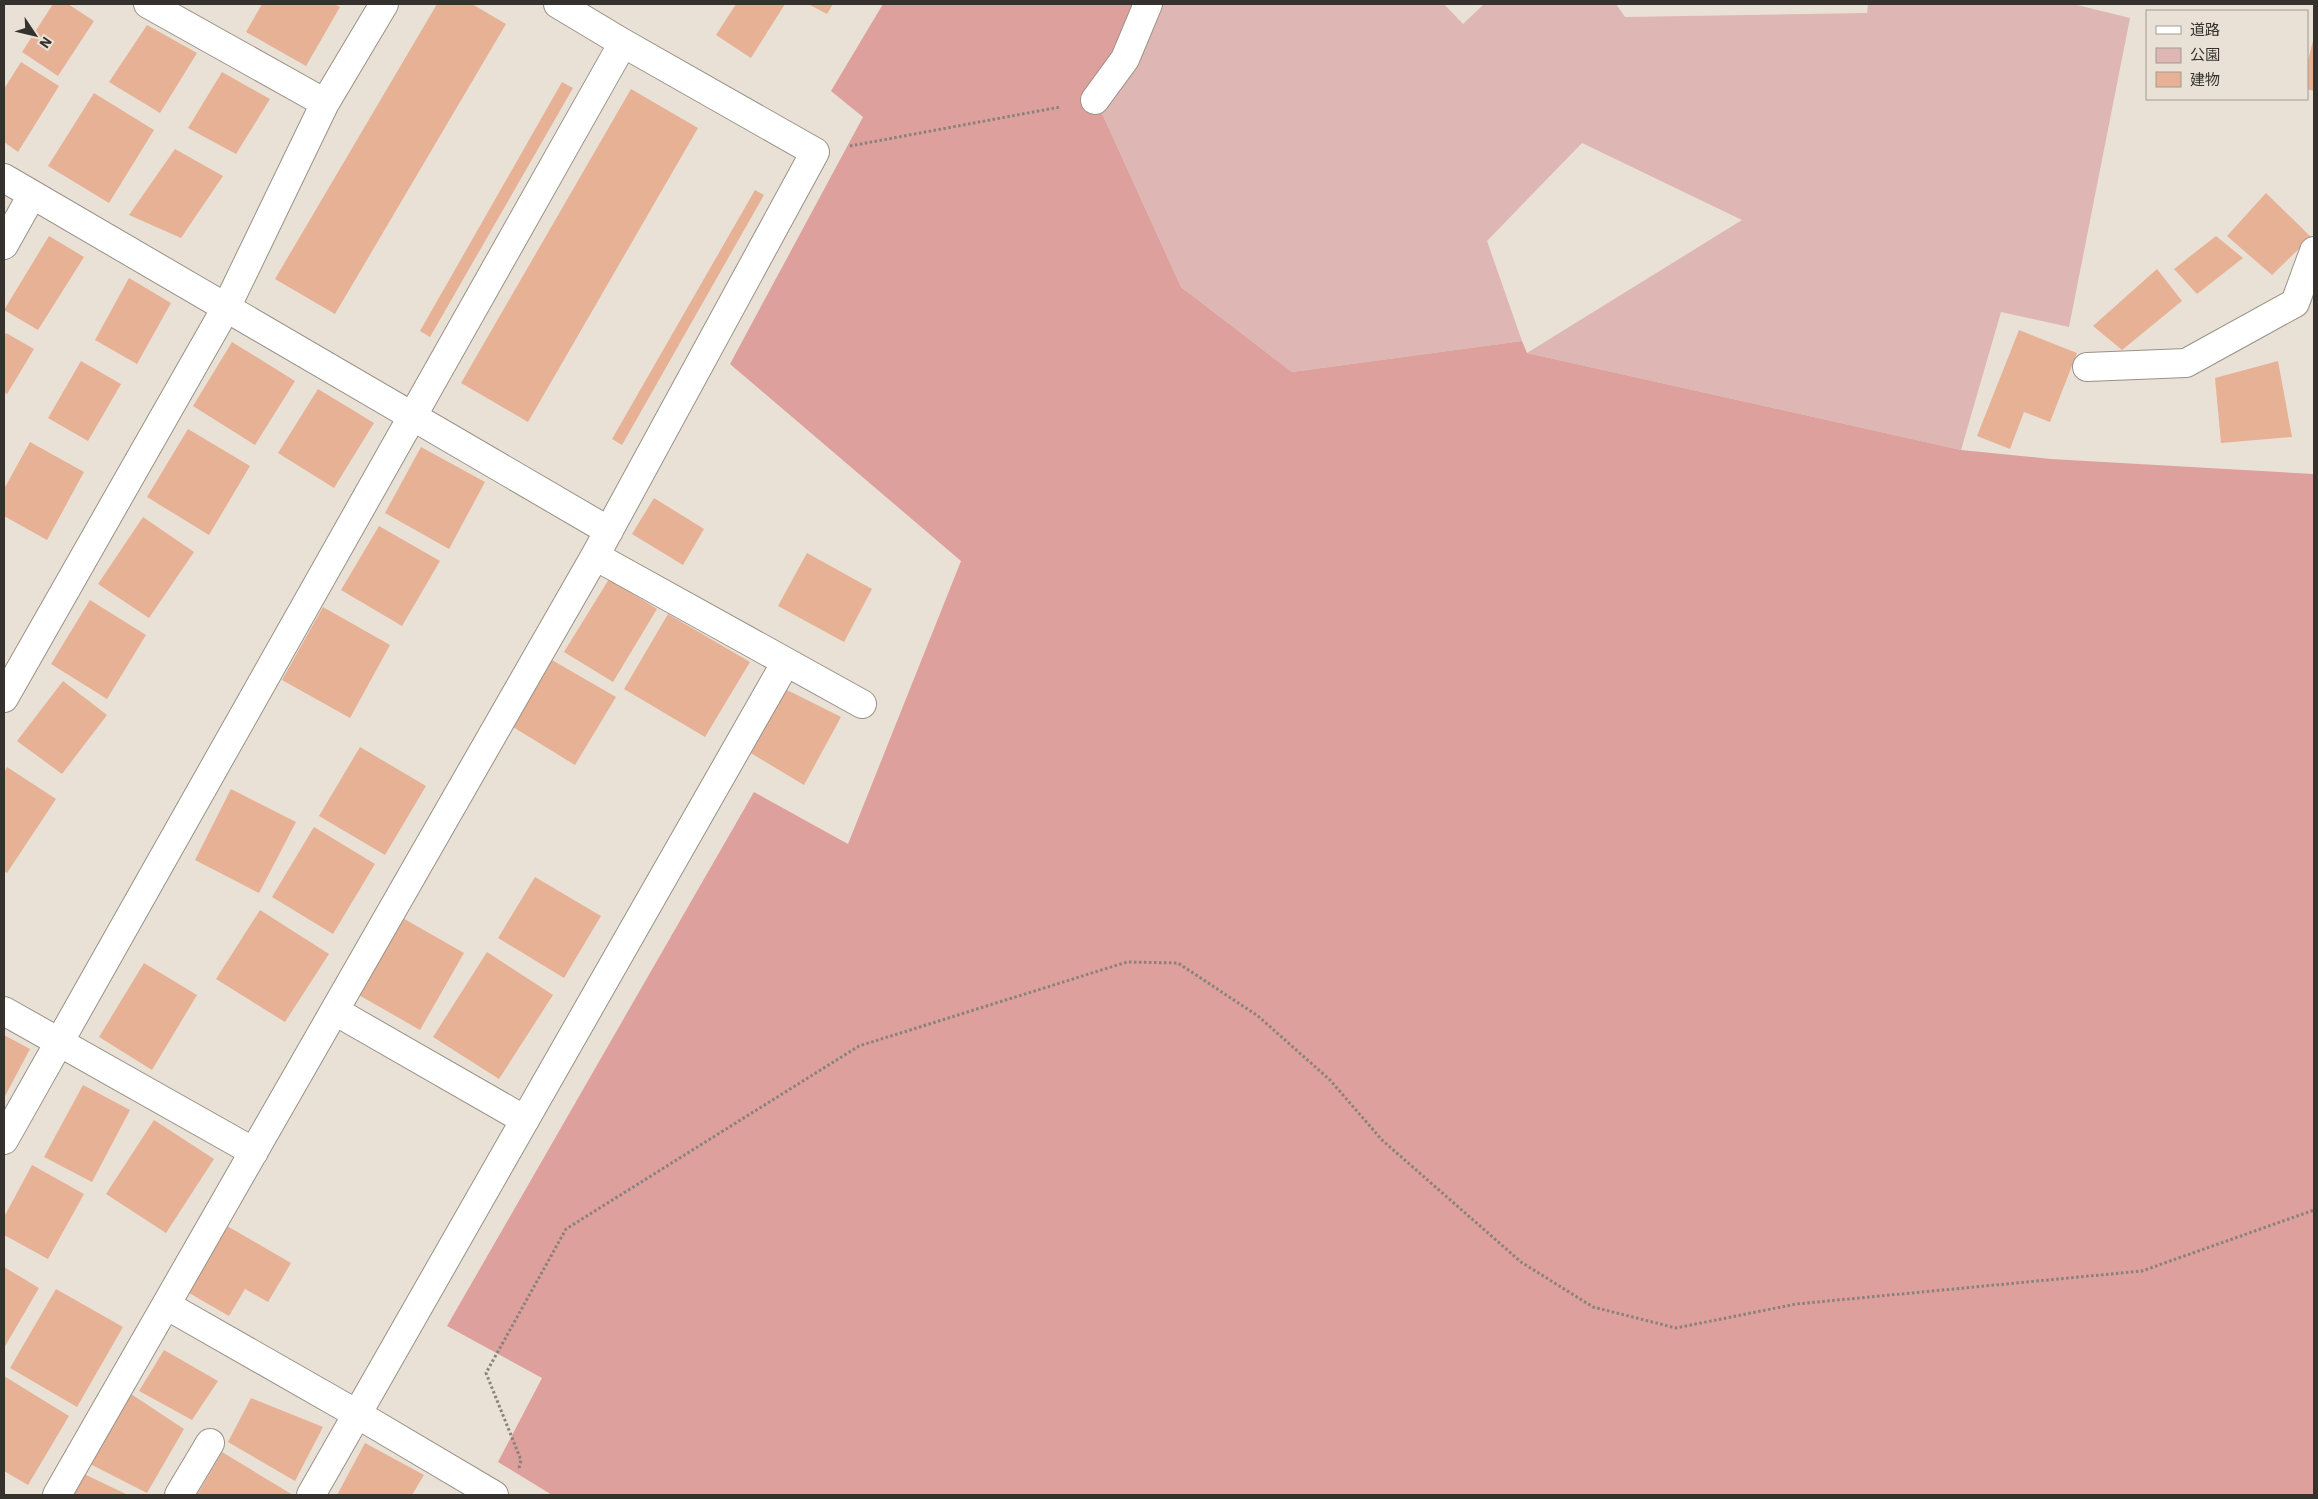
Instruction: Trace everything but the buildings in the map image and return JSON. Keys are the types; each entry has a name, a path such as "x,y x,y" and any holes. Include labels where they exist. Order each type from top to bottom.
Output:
{"street":[{"path":"148,4 325,103"},
{"path":"4,698 226,308 325,103 384,4"},
{"path":"57,1495 609,532 815,152 623,43 585,10 558,4"},
{"path":"1095,100 1126,59 1148,4"},
{"path":"4,1140 623,43"},
{"path":"4,178 609,532"},
{"path":"4,245 32,195"},
{"path":"2087,368 2186,363 2295,303 2314,251"},
{"path":"595,556 862,704"},
{"path":"311,1495 786,662"},
{"path":"4,1010 254,1152"},
{"path":"335,1011 525,1120"},
{"path":"166,1305 358,1414 458,1486 494,1495"},
{"path":"179,1495 210,1443"}],"path":[{"path":"843,147 1095,100"},
{"path":"518,1469 521,1460 486,1373 566,1229 859,1046 1127,962 1178,963 1258,1016 1330,1080 1382,1140 1521,1262 1593,1307 1676,1328 1796,1304 2142,1271 2314,1210"}],"green space":[{"path":"1154,4 1444,4 1463,24 1484,4 1616,4 1625,17 1867,13 1868,4 2073,4 2130,18 2069,327 2001,312 1961,450 1527,353 1742,220 1582,143 1487,241 1522,341 1292,372 1181,287 1100,109"}],"shaded area":[{"path":"883,4 1137,4 1100,109 1181,287 1292,372 1522,341 1527,353 1961,450 2051,459 2314,474 2314,1495 552,1495 498,1462 542,1378 447,1326 754,792 848,844 961,561 730,364 863,117 831,91"}]}
